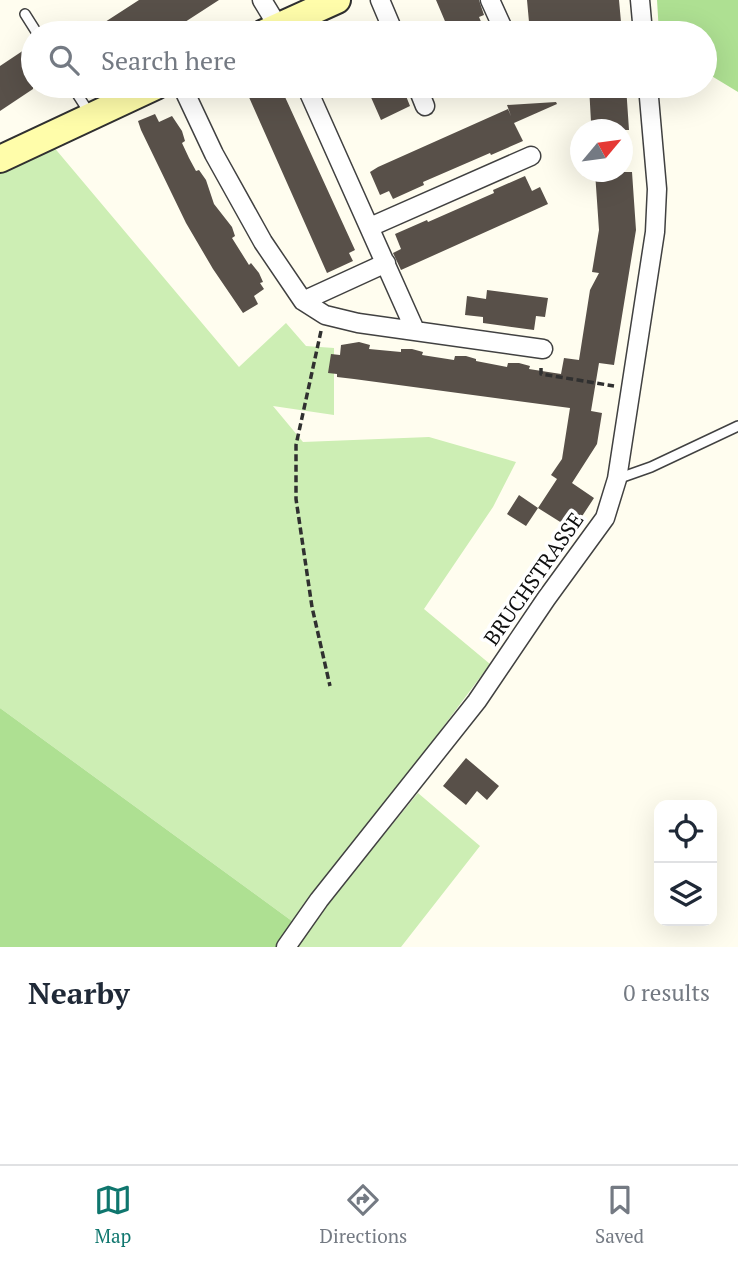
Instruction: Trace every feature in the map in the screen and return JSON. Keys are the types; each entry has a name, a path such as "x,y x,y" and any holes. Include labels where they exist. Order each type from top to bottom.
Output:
{"street":[{"path":"262,0 271,21"},
{"path":"295,21 337,0"},
{"path":"380,0 389,21"},
{"path":"490,0 500,21"},
{"path":"640,0 642,21"},
{"path":"0,159 132,98"},
{"path":"188,98 214,154 256,231 303,301 325,315 358,323 543,349"},
{"path":"311,98 415,331"},
{"path":"422,98 425,106"},
{"name":"BRUCHSTRASSE","path":"286,947 319,900 477,701 546,599 605,519 617,479 655,232 657,189 649,98"},
{"path":"370,227 531,156"},
{"path":"303,301 386,263"}],"lane":[{"path":"25,14 29,21"},
{"path":"80,98 93,118"},
{"path":"617,479 651,467 738,426"}],"path":[{"path":"325,315 296,445 296,499 312,607 330,686"},
{"path":"543,349 541,374 630,388"}],"green space":[{"path":"657,0 738,0 738,92 717,79 717,21 658,21"},
{"path":"47,139 239,367 286,323 306,346 334,348 334,415 273,406 303,442 429,437 516,462 493,507 424,609 490,664 296,924 0,708 0,160"},
{"path":"0,708 296,924 278,947 0,947"},
{"path":"418,793 480,846 401,947 296,947 314,920"}],"building":[{"path":"139,0 219,0 187,21 107,21"},
{"path":"436,0 479,0 484,15 479,17 481,21 445,21"},
{"path":"527,0 619,0 621,21 529,21"},
{"path":"21,52 21,97 0,111 0,66"},
{"path":"249,98 285,98 355,250 349,253 353,261 327,273"},
{"path":"371,98 407,98 410,106 381,120"},
{"path":"590,98 627,98 628,119 591,119"},
{"path":"557,104 514,123 523,141 423,182 424,185 393,199 389,191 380,195 370,172 378,167 508,109 511,116 507,105"},
{"path":"155,114 159,122 172,116 182,131 185,141 182,143 189,158 196,171 199,170 206,180 214,204 232,227 235,236 232,238 263,282 260,283 264,289 254,296 258,304 243,313 186,223 141,130 138,121"},
{"path":"525,176 532,191 540,187 548,204 401,270 393,253 401,249 395,234 494,193 493,190"},
{"path":"596,182 633,182 636,230 614,365 599,363 591,411 602,413 597,444 572,483 594,498 573,530 538,508 557,479 551,475 562,459 570,408 337,377 337,374 328,373 331,354 340,355 341,345 359,342 370,345 369,349 401,352 401,349 412,349 423,352 422,355 454,360 455,356 466,356 476,361 507,367 508,363 519,363 530,366 529,369 561,374 564,358 579,360 590,290 599,273 592,272 599,230"},
{"path":"487,290 548,298 545,317 536,316 534,330 483,323 483,317 465,315 467,296 486,299"},
{"path":"519,495 538,508 526,526 507,514"},
{"path":"466,758 499,786 487,800 477,791 466,805 443,786"}]}
